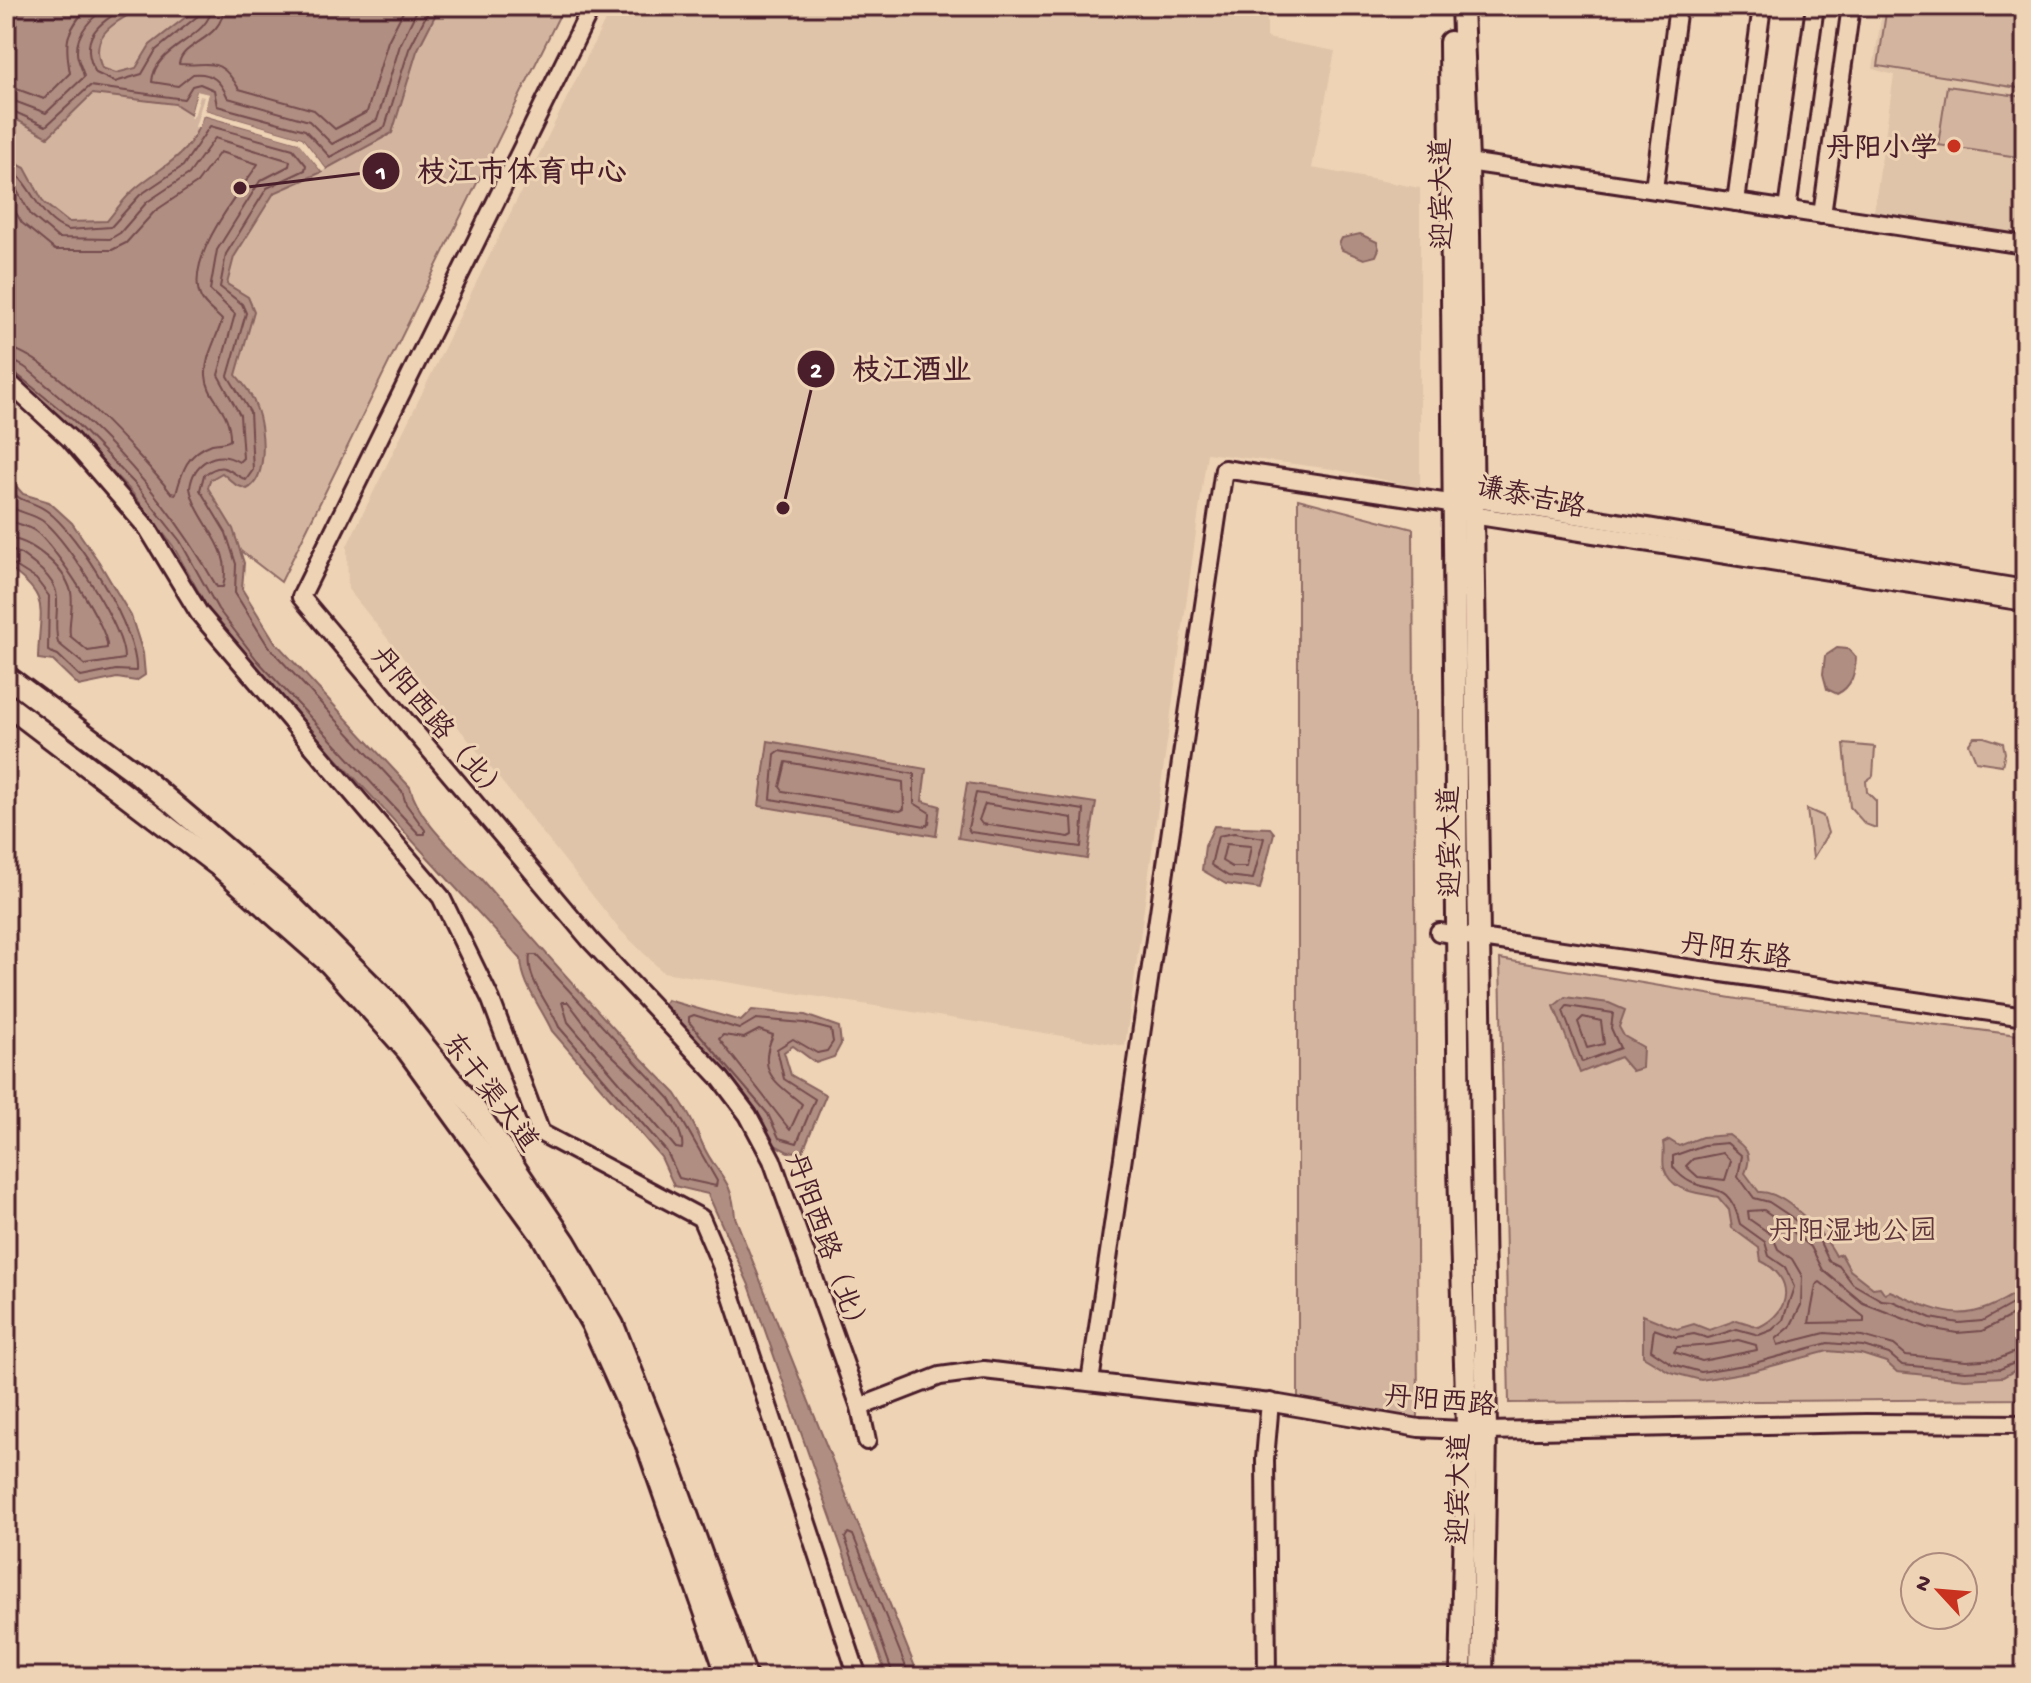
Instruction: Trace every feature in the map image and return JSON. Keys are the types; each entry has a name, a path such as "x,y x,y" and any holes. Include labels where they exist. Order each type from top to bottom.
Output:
{"main road":[{"name":"迎宾大道","path":"1450,6 1466,506"},
{"name":"迎宾大道","path":"1462,6 1468,162 1466,506 1458,935 1459,1168 1476,1430 1482,1677"},
{"name":"东干渠大道","path":"6,676 138,774 288,902 391,1005 478,1113 565,1242 613,1325 669,1465 746,1677"},
{"name":"东干渠大道","path":"6,704 220,867 330,964 407,1050 542,1236 592,1324 646,1443 728,1677"},
{"name":"迎宾大道","path":"1461,1677 1476,1430"}],"street":[{"name":"丹阳西路（北）","path":"592,6 301,597 591,941 720,1078 748,1115 772,1160 860,1407 867,1441"},
{"path":"1654,189 1678,6"},
{"path":"1736,202 1762,6"},
{"path":"1787,210 1815,6"},
{"path":"1822,215 1851,6"},
{"path":"1468,162 2025,245"},
{"path":"6,380 70,439 148,529 199,613 441,897 491,1000 541,1133 701,1218 722,1267 858,1677"},
{"path":"1090,1382 1224,469 1466,506"},
{"name":"谦泰吉路","path":"1466,506 2025,589"},
{"name":"谦泰吉路","path":"1466,506 2025,602"},
{"name":"丹阳东路","path":"1458,935 2025,1017"},
{"name":"丹阳西路","path":"860,1407 940,1376 984,1370 1270,1402 1419,1428 2025,1424"},
{"path":"1267,1677 1265,1459 1270,1402"}],"shaded area":[{"path":"612,6 1267,6 1267,38 1335,51 1312,168 1420,188 1420,488 1333,469 1207,453 1125,1046 663,972 620,930 348,589 347,546"},
{"name":"丹阳小学","path":"1883,6 2025,6 2025,239 1873,218 1894,75 1873,69"}],"green space":[{"path":"6,6 564,6 281,582 6,370"},
{"path":"1887,6 2025,6 2025,89 1878,66"},
{"path":"1947,86 2025,97 2025,158 1938,145"},
{"path":"1298,499 1413,529 1418,1421 1298,1399"},
{"path":"1974,737 2003,743 2005,753 2002,765 1976,761 1969,744"},
{"path":"1844,744 1875,747 1873,776 1866,781 1867,792 1876,801 1876,828 1865,824 1850,807"},
{"path":"1807,809 1823,816 1828,833 1813,858"},
{"name":"丹阳湿地公园","path":"1500,959 1737,999 2025,1036 2025,1399 1509,1403"}],"water":[{"path":"6,6 144,6 115,23 98,46 102,68 116,73 136,68 150,45 200,6 440,6 417,51 392,133 326,169 302,138 204,110 208,95 197,92 191,114 175,104 92,94 48,137 6,114"},
{"path":"203,115 299,142 322,172 274,193 234,257 227,284 248,297 254,311 236,375 250,394 259,416 262,463 254,483 247,489 236,485 222,473 210,480 208,488 233,529 244,563 242,589 275,642 410,787 430,825 680,1100 707,1154 731,1192 735,1217 919,1677 887,1677 749,1285 708,1194 674,1186 661,1157 552,1031 528,987 521,959 252,666 211,614 173,546 130,490 67,426 6,375 6,158 25,168 44,203 68,222 107,221 132,192 184,150"},
{"path":"1360,234 1377,242 1379,249 1376,256 1364,259 1342,250 1339,244 1342,238"},
{"path":"6,475 23,494 49,502 72,523 99,562 131,616 143,653 145,675 136,681 117,678 79,686 53,661 38,659 41,616 37,596 21,577 6,566"},
{"path":"1837,648 1848,649 1856,658 1852,679 1837,694 1827,689 1823,674 1825,656"},
{"path":"768,741 926,769 922,801 940,806 936,836 759,806"},
{"path":"967,783 1096,803 1087,859 958,838"},
{"path":"1214,826 1270,828 1274,833 1260,889 1226,884 1202,870 1205,846"},
{"path":"1565,997 1609,1003 1625,1010 1619,1027 1624,1036 1643,1047 1642,1068 1632,1071 1620,1057 1580,1073 1554,1006"},
{"path":"667,1000 741,1021 752,1010 805,1015 839,1027 841,1044 834,1057 816,1063 793,1046 784,1052 791,1075 826,1095 803,1151 788,1152 773,1144 762,1119 664,1005"},
{"path":"1729,1135 1746,1151 1749,1160 1745,1173 1759,1192 1780,1198 1803,1215 1836,1256 1841,1254 1850,1270 1873,1288 1880,1287 1885,1294 1890,1291 1944,1312 1959,1313 1988,1307 2025,1287 2025,1365 2003,1377 1965,1379 1897,1372 1886,1362 1861,1354 1828,1351 1753,1371 1701,1380 1670,1372 1643,1356 1643,1315 1677,1329 1694,1324 1709,1330 1737,1320 1759,1327 1778,1312 1783,1303 1784,1285 1779,1276 1761,1261 1759,1248 1732,1228 1729,1210 1718,1197 1680,1187 1673,1183 1664,1168 1663,1143 1669,1140 1679,1146 1702,1137"}],"pier":[{"path":"197,91 209,94 205,110 302,138 326,169 322,172 298,142 203,115 199,128 195,127 204,97 200,96 194,116 190,118"}],"place":[{"name":"丹阳小学","path":"1954,146"},
{"name":"枝江市体育中心","path":"240,188"},
{"name":"枝江酒业","path":"783,508"}]}
